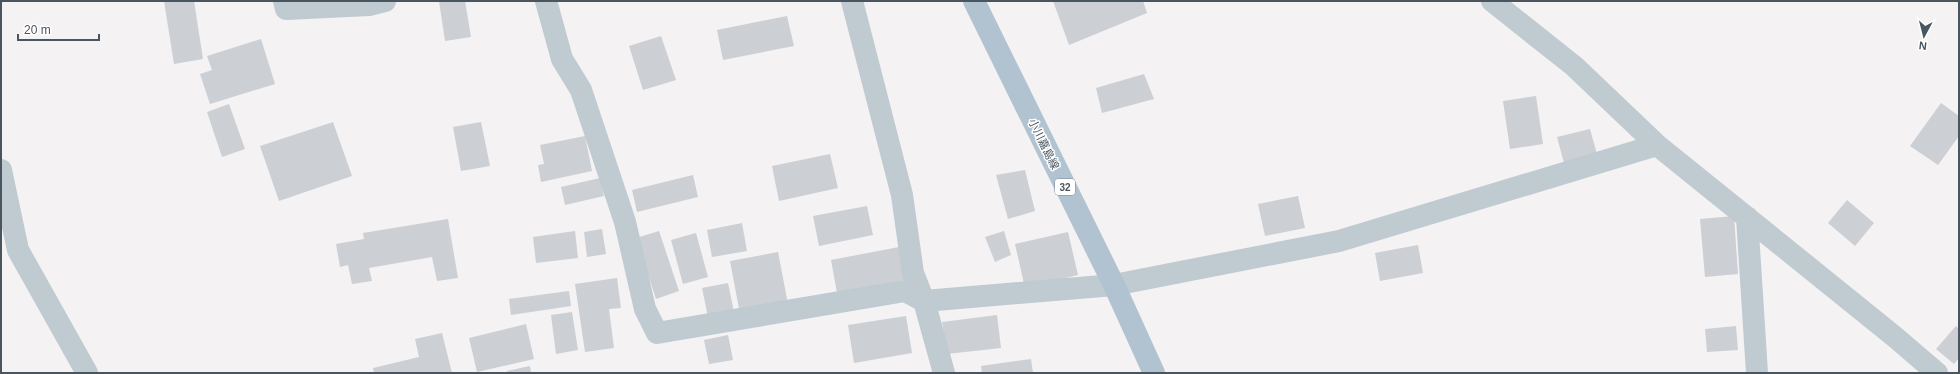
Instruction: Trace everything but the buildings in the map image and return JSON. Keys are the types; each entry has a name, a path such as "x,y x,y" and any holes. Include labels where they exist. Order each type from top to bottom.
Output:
{"main road":[{"name":"小川嘉島線","path":"974,1 1114,285 1154,373"}],"street":[{"path":"284,1 286,9 369,5 385,1"},
{"path":"546,1 562,59 581,90 623,215 645,309 657,333 905,292 924,301 1114,285 1340,241 1657,144"},
{"path":"852,1 902,195 913,273 924,301 944,373"},
{"path":"1492,1 1574,66 1657,144 1895,337 1937,373"},
{"path":"1,170 18,250 87,373"},
{"path":"1747,217 1757,373"}]}
